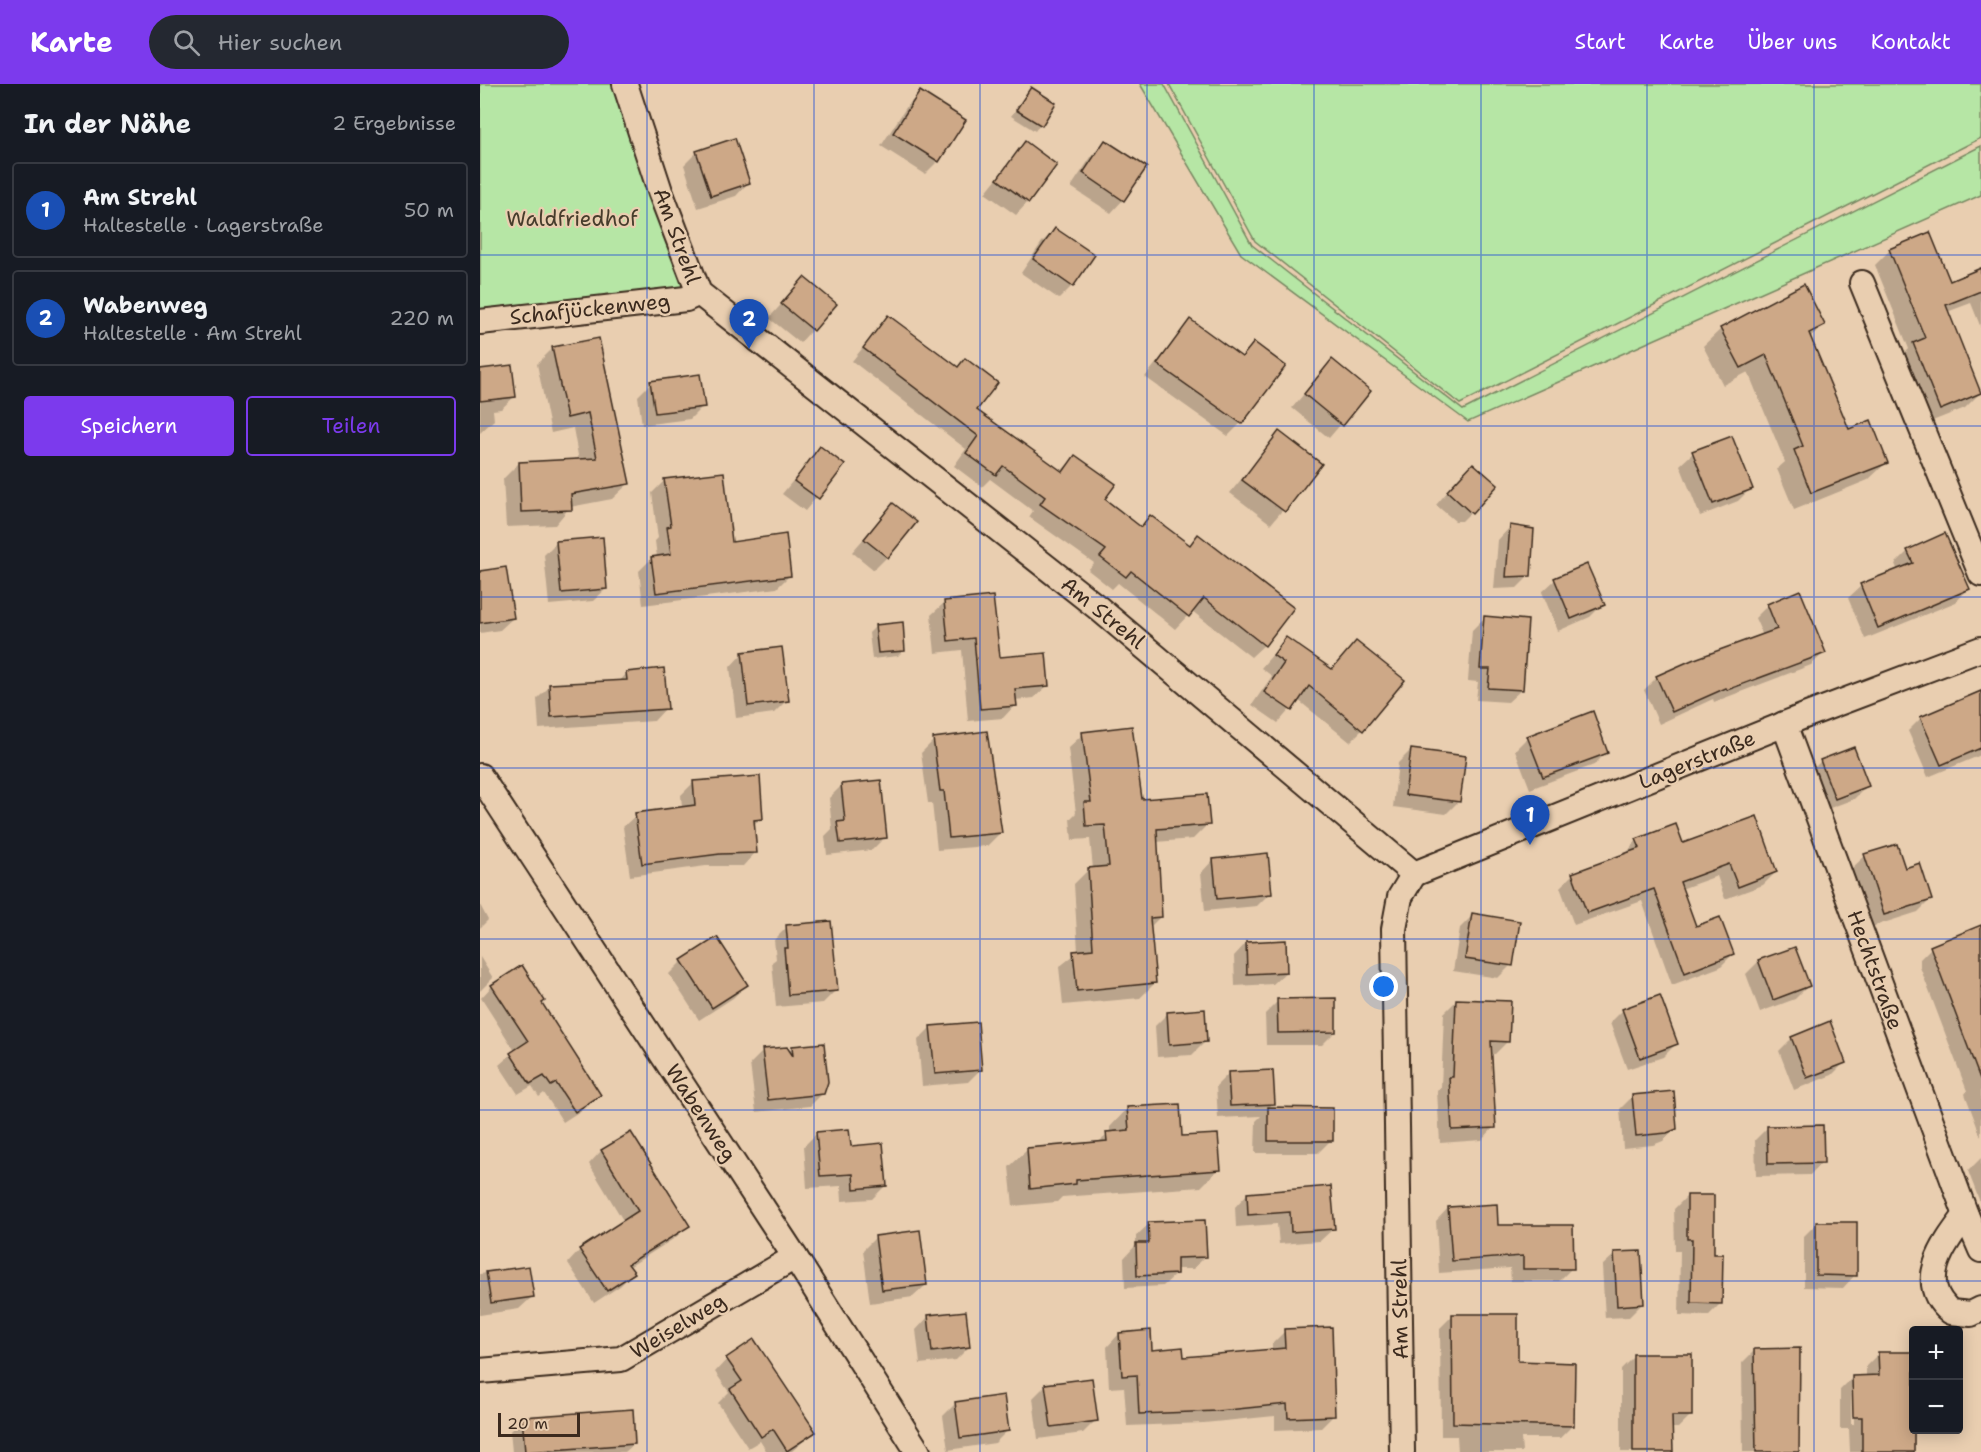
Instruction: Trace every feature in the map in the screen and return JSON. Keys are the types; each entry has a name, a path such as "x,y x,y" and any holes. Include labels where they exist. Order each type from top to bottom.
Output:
{"street":[{"name":"Am Strehl","path":"625,84 660,191 699,293 1097,607 1329,800 1414,874 1400,897 1394,929 1402,1452"},
{"path":"1862,283 1981,574"},
{"name":"Schafjückenweg","path":"480,321 686,299 699,293"},
{"name":"Lagerstraße","path":"1414,874 1784,724 1981,649"},
{"name":"Hechtstraße","path":"1784,724 1981,1250"},
{"name":"Wabenweg","path":"482,785 795,1257 918,1452"},
{"path":"1966,1215 1939,1251 1935,1286 1938,1298 1951,1312 1971,1314 1981,1309"},
{"name":"Weiselweg","path":"480,1371 621,1359 795,1257"}],"green space":[{"name":"Waldfriedhof","path":"480,84 625,84 699,293 480,322"},
{"path":"1140,84 1164,84 1252,245 1463,410 1981,146 1981,195 1468,422 1241,254"},
{"path":"1169,84 1981,84 1981,138 1460,404 1255,241"}],"building":[{"path":"1031,87 1056,103 1042,126 1016,110"},
{"path":"920,91 966,120 939,162 893,133"},
{"path":"735,138 750,183 711,196 696,151"},
{"path":"1105,140 1147,167 1124,201 1083,173"},
{"path":"1025,141 1057,165 1029,203 997,179"},
{"path":"1055,228 1095,255 1073,287 1033,259"},
{"path":"1930,232 1950,281 1981,268 1981,291 1946,305 1981,393 1940,410 1913,343 1925,338 1889,249"},
{"path":"804,277 837,304 814,331 781,304"},
{"path":"1804,284 1825,325 1809,333 1849,429 1871,420 1888,463 1811,493 1794,450 1803,446 1766,355 1741,368 1720,328"},
{"path":"888,315 958,367 965,358 998,383 977,410 1063,472 1075,455 1116,484 1105,499 1141,527 1150,515 1190,545 1198,534 1294,608 1265,646 1204,598 1189,617 1131,571 1126,577 1100,557 1106,550 1040,504 1045,497 1003,466 996,475 966,453 978,436 863,348"},
{"path":"1190,319 1242,357 1254,342 1286,366 1242,424 1157,364"},
{"path":"599,338 630,484 571,494 572,510 521,512 519,462 597,458 588,413 567,418 552,347"},
{"path":"1332,359 1371,391 1343,426 1304,394"},
{"path":"512,365 516,397 480,401 480,369"},
{"path":"700,374 705,407 655,413 650,381"},
{"path":"1279,431 1322,464 1285,512 1242,480"},
{"path":"1732,436 1753,489 1713,504 1692,451"},
{"path":"820,446 845,465 819,499 794,481"},
{"path":"1473,463 1498,485 1472,514 1447,491"},
{"path":"724,472 732,542 786,534 791,576 656,593 651,557 671,554 667,527 671,526 664,479"},
{"path":"893,503 917,522 888,558 864,539"},
{"path":"1510,525 1534,529 1531,576 1506,577"},
{"path":"1945,533 1970,589 1878,628 1860,584 1913,563 1907,550"},
{"path":"603,537 607,589 561,593 556,541"},
{"path":"1587,564 1605,605 1571,619 1554,578"},
{"path":"506,567 514,618 480,623 480,571"},
{"path":"1800,590 1826,653 1727,690 1726,688 1672,712 1656,676 1692,660 1777,629 1767,604"},
{"path":"993,596 1000,657 1046,653 1049,686 1015,689 1017,706 980,709 974,638 948,641 944,601"},
{"path":"1484,616 1528,620 1523,690 1488,688 1490,669 1480,669"},
{"path":"903,622 905,651 878,653 875,625"},
{"path":"1286,637 1332,669 1356,641 1405,680 1363,731 1309,686 1292,711 1264,692 1284,663 1273,655"},
{"path":"782,647 789,701 748,706 742,652"},
{"path":"664,668 668,709 551,717 549,684 627,680 626,672"},
{"path":"1981,691 1981,748 1941,765 1920,717"},
{"path":"1593,711 1608,753 1543,777 1527,736"},
{"path":"1132,726 1142,799 1207,794 1210,825 1157,829 1162,917 1150,918 1156,983 1077,991 1073,951 1093,949 1088,868 1109,866 1105,825 1086,826 1084,802 1091,802 1082,732"},
{"path":"987,731 1002,833 949,838 944,791 940,791 933,738"},
{"path":"1854,747 1869,786 1835,799 1820,760"},
{"path":"1411,749 1466,756 1460,802 1405,795"},
{"path":"760,776 763,819 754,820 757,853 720,854 642,864 635,813 695,805 693,781"},
{"path":"881,780 887,838 840,843 837,822 845,821 841,784"},
{"path":"1757,816 1777,872 1738,887 1729,864 1680,882 1696,926 1720,917 1734,954 1685,973 1654,889 1587,913 1572,873 1640,848 1636,839 1676,824 1683,843"},
{"path":"1897,844 1905,868 1920,863 1932,900 1884,915 1864,854"},
{"path":"1268,853 1272,894 1217,899 1213,859"},
{"path":"1472,913 1520,921 1513,966 1465,959"},
{"path":"831,921 838,991 788,995 784,948 788,948 786,925"},
{"path":"1981,925 1981,1079 1980,1079 1930,946"},
{"path":"717,937 748,985 712,1008 681,960"},
{"path":"1286,940 1287,972 1247,974 1246,942"},
{"path":"1795,947 1810,986 1773,1000 1758,960"},
{"path":"522,965 545,1001 542,1003 601,1095 575,1112 556,1083 551,1086 544,1076 530,1084 510,1053 528,1041 491,985"},
{"path":"1660,995 1678,1044 1640,1058 1622,1009"},
{"path":"1336,998 1336,1032 1278,1033 1277,999"},
{"path":"1456,999 1511,1001 1509,1042 1491,1041 1496,1128 1452,1130 1449,1077 1453,1077"},
{"path":"1205,1009 1207,1042 1169,1045 1167,1012"},
{"path":"1830,1021 1846,1063 1807,1078 1791,1037"},
{"path":"978,1022 982,1070 935,1074 930,1026"},
{"path":"824,1043 828,1082 824,1094 768,1100 762,1049 787,1047 793,1056 792,1046"},
{"path":"1273,1070 1275,1104 1230,1106 1228,1072"},
{"path":"1674,1091 1677,1129 1667,1133 1636,1136 1632,1095"},
{"path":"1180,1104 1182,1136 1218,1134 1221,1170 1076,1180 1076,1184 1030,1189 1027,1148 1107,1141 1106,1132 1129,1130 1127,1107"},
{"path":"1268,1107 1333,1108 1333,1141 1268,1141"},
{"path":"1823,1125 1824,1163 1768,1164 1767,1126"},
{"path":"849,1129 851,1146 883,1143 887,1186 854,1189 853,1174 820,1176 816,1132"},
{"path":"631,1132 690,1226 628,1264 635,1273 607,1291 579,1249 638,1211 601,1150"},
{"path":"1331,1186 1335,1229 1291,1232 1290,1212 1248,1215 1247,1193"},
{"path":"1687,1195 1714,1195 1714,1254 1723,1254 1722,1304 1691,1303 1692,1239 1687,1239"},
{"path":"1497,1204 1498,1225 1573,1225 1574,1269 1523,1269 1523,1256 1452,1261 1448,1207"},
{"path":"1205,1220 1207,1257 1177,1258 1177,1274 1137,1276 1136,1243 1149,1243 1148,1222"},
{"path":"1816,1222 1857,1222 1857,1276 1816,1275"},
{"path":"920,1230 927,1285 882,1290 875,1236"},
{"path":"1641,1251 1644,1304 1617,1306 1614,1252"},
{"path":"529,1266 534,1297 491,1303 486,1272"},
{"path":"966,1311 970,1347 932,1352 928,1315"},
{"path":"1452,1314 1518,1314 1518,1361 1575,1363 1574,1426 1453,1423"},
{"path":"1332,1327 1335,1416 1288,1418 1287,1404 1218,1411 1139,1414 1137,1375 1122,1376 1119,1333 1151,1330 1152,1350 1183,1347 1184,1357 1285,1348 1284,1329"},
{"path":"754,1339 816,1432 787,1451 773,1429 761,1437 730,1389 742,1381 726,1358"},
{"path":"1800,1348 1799,1452 1756,1452 1754,1349"},
{"path":"1878,1352 1909,1352 1909,1434 1914,1434 1914,1452 1862,1452 1862,1417 1853,1417 1852,1376 1879,1375"},
{"path":"1633,1354 1692,1354 1692,1416 1672,1416 1673,1452 1633,1452"},
{"path":"1092,1378 1098,1421 1051,1427 1045,1384"},
{"path":"1004,1395 1009,1431 960,1438 955,1402"},
{"path":"633,1409 635,1444 525,1452 522,1417"}],"place":[{"name":"Wabenweg","path":"749,349"},
{"name":"Am Strehl","path":"1530,845"}]}
